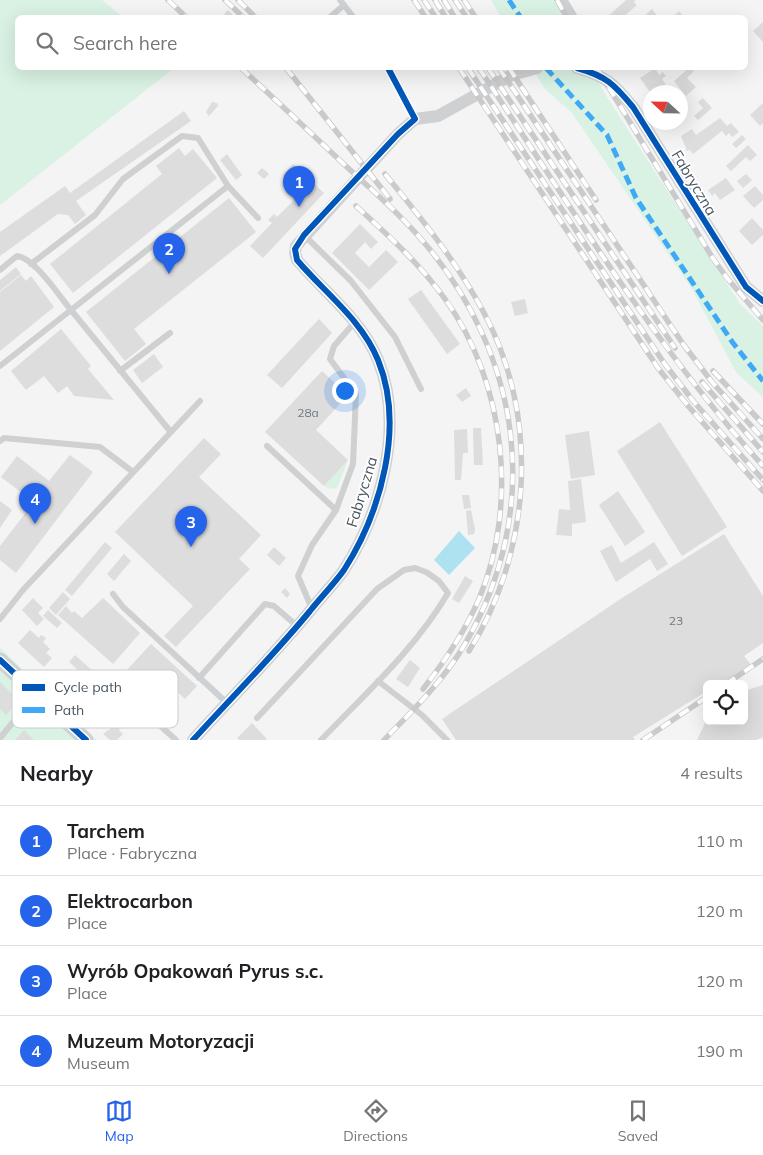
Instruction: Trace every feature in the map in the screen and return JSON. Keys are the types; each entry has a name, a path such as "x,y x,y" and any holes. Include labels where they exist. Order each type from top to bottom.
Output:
{"street":[{"path":"561,0 570,15"},
{"path":"415,119 438,116 512,75 530,70"},
{"name":"Fabryczna","path":"585,70 596,73 616,85 633,107 746,287 763,302"},
{"path":"605,70 616,85"},
{"name":"Fabryczna","path":"193,740 297,626 343,571 366,528 385,466 389,432 385,383 378,358 366,336 297,260 295,250 304,235 398,134 415,119"},
{"path":"0,660 12,671"}],"lane":[{"path":"331,15 342,2 352,15"},
{"path":"389,70 415,119"},
{"path":"31,264 95,215 123,179 182,136 198,138 228,186 258,218"},
{"path":"0,366 228,186"},
{"path":"304,235 351,281 395,337 421,389"},
{"path":"0,270 17,256 24,257 71,310 170,431"},
{"path":"312,608 298,576 312,545 336,510 353,464 356,394 330,359 334,346 354,323"},
{"path":"120,371 170,333"},
{"path":"0,619 24,590 170,431 200,401"},
{"path":"0,441 4,438 100,447 133,472"},
{"path":"267,446 336,510"},
{"path":"257,718 377,589 404,570 415,568 426,572 439,581 448,593 435,615 378,681 321,740"},
{"path":"113,594 123,606 227,703"},
{"path":"199,678 265,604 274,606 297,626"},
{"path":"378,681 422,715 447,740"},
{"path":"0,738 12,723"},
{"path":"163,728 176,740"}],"green space":[{"path":"0,0 102,0 121,15 15,15 15,70 171,70 0,205"},
{"path":"491,0 557,0 565,15 500,15"},
{"path":"533,70 592,70 605,94 740,304 763,326 763,397 736,372 692,289 572,113 545,89"},
{"path":"348,460 337,488 330,489 324,486"},
{"path":"0,648 23,670 12,670 12,728 84,728 97,740 0,740"}],"water":[{"path":"459,531 475,548 449,575 434,560"}],"building":[{"path":"626,0 636,0 634,2 637,5 625,15 609,15"},
{"path":"652,9 657,15 645,15"},
{"path":"228,10 233,15 225,15"},
{"path":"763,22 763,42 753,31"},
{"path":"652,70 656,70 659,75 663,72 666,76 662,79 666,85 645,85 640,78"},
{"path":"687,70 694,71 687,78 696,87 688,94 688,85 677,85 674,81"},
{"path":"703,98 712,108 698,120 694,116 703,108 698,102"},
{"path":"212,102 217,103 218,106 209,116 206,112"},
{"path":"763,103 763,123 760,126 750,115"},
{"path":"184,111 191,121 76,201 86,215 75,224 68,215 58,214 0,256 0,232 65,186 70,193"},
{"path":"720,118 727,126 731,123 739,132 732,137 729,133 726,136 722,131 693,154 690,150 687,151 681,136 692,129 696,135"},
{"path":"742,135 746,139 736,148 732,144"},
{"path":"748,145 757,155 750,161 746,157 731,171 726,166"},
{"path":"179,148 185,156 193,149 217,178 73,293 50,264 162,174 156,166"},
{"path":"227,154 242,175 236,180 220,160"},
{"path":"293,164 324,193 263,258 250,246 272,223 268,220 274,214 277,217 294,200 286,192 293,184 283,175"},
{"path":"262,168 269,174 264,179 257,173"},
{"path":"746,174 752,180 743,188 737,181"},
{"path":"726,178 735,190 720,200 715,193 712,196 708,190"},
{"path":"755,186 763,195 763,200 754,208 743,196"},
{"path":"229,198 256,232 134,329 146,344 125,361 86,312"},
{"path":"752,218 763,230 763,235 752,245 739,231"},
{"path":"360,224 378,242 371,249 365,242 355,253 369,267 386,250 398,262 369,290 332,253"},
{"path":"16,267 21,274 0,291 0,280"},
{"path":"21,275 26,281 31,276 54,307 0,351 0,292"},
{"path":"421,290 460,344 447,354 408,299"},
{"path":"525,299 528,313 515,316 511,302"},
{"path":"319,319 332,333 282,388 267,375"},
{"path":"61,329 91,366 88,369 114,400 74,396 67,386 58,393 44,376 26,390 11,371"},
{"path":"154,354 163,367 142,383 133,370"},
{"path":"322,371 348,395 316,430 348,460 324,486 265,432"},
{"path":"466,388 471,396 462,402 456,395"},
{"path":"660,422 727,527 682,556 617,451"},
{"path":"473,428 481,428 483,465 474,465"},
{"path":"467,429 468,453 463,453 461,480 455,480 454,430"},
{"path":"589,431 595,475 571,479 565,435"},
{"path":"204,438 221,454 199,477 261,535 239,559 250,569 176,647 164,636 193,606 115,532"},
{"path":"70,455 93,472 16,573 0,560 0,546 34,502 1,477 17,456 49,481"},
{"path":"581,479 586,522 572,524 572,536 556,535 559,509 570,510 568,481"},
{"path":"618,491 645,532 625,546 599,505"},
{"path":"462,495 469,495 471,508 464,509"},
{"path":"0,501 12,510 0,528"},
{"path":"471,510 475,529 474,534 468,535 466,511"},
{"path":"724,534 763,596 763,643 744,656 752,666 732,680 703,680 703,693 633,737 635,740 456,740 442,719 622,598"},
{"path":"105,542 112,548 72,596 65,590"},
{"path":"654,542 668,564 657,571 650,559 616,582 600,551 612,545 621,563"},
{"path":"274,547 286,558 279,566 267,555"},
{"path":"124,554 131,561 114,581 107,574"},
{"path":"465,576 473,581 459,603 452,599"},
{"path":"285,588 290,594 287,598 281,592"},
{"path":"63,592 70,599 56,615 49,608"},
{"path":"33,598 43,608 38,613 44,619 37,626 22,610"},
{"path":"103,598 140,633 113,664 58,615 66,606 72,613 74,611 82,618"},
{"path":"48,610 62,623 57,628 43,616"},
{"path":"30,630 39,638 41,635 46,638 43,642 50,649 46,653 52,658 44,667 18,643"},
{"path":"151,644 197,686 185,699 178,692 178,670 127,670"},
{"path":"75,655 92,670 78,670 69,662"},
{"path":"410,660 420,668 408,687 396,679"},
{"path":"0,682 12,694 12,709 6,715 0,709"},
{"path":"763,685 763,737 756,740 697,740 704,725 748,725 748,690"},
{"path":"252,723 266,740 239,740 237,738"},
{"path":"111,728 120,728 119,730 123,734 117,740 110,740 103,734"},
{"path":"24,730 34,740 15,740"}],"railway":[{"path":"168,0 184,15"},
{"path":"225,0 241,15"},
{"path":"238,0 253,15"},
{"path":"414,0 424,15"},
{"path":"424,0 434,15"},
{"path":"435,0 444,15"},
{"path":"444,0 453,15"},
{"path":"455,0 465,15"},
{"path":"464,0 474,15"},
{"path":"557,0 565,15"},
{"path":"243,70 386,202 421,239 455,284 482,332 500,382 510,434 512,487 506,540 490,592 465,644 448,670 384,740"},
{"path":"288,70 390,199"},
{"path":"460,70 658,368 689,407 763,491"},
{"path":"469,70 664,363 694,402 763,480"},
{"path":"480,70 579,222 649,322 685,371 763,466"},
{"path":"489,70 675,348"},
{"path":"500,70 683,344 712,382 763,439"},
{"path":"510,70 596,200"},
{"path":"598,70 712,257 727,278 763,320"},
{"path":"385,174 438,241 473,294 502,353 514,396 520,439 521,484 516,528 506,571 490,612 469,651"},
{"path":"356,206 392,239 425,274 445,299 465,332 481,368 493,405 499,444 502,484 499,524 491,562 479,599 467,623 447,657 423,689"},
{"path":"713,371 763,424"},
{"path":"702,382 763,452"},
{"path":"732,680 763,659"},
{"path":"643,740 703,700"}],"marked path":[{"path":"509,0 519,15"},
{"path":"548,70 607,135 636,198 733,343 763,381"}],"cycle path":[{"path":"193,740 282,644 344,570 369,522 378,495 385,468 389,440 389,412 386,386 378,360 371,346 352,319 297,260 295,249 304,235 398,134 415,119 389,70"},
{"path":"583,70 609,82 633,107 746,287 763,301"},
{"path":"0,660 12,671"},
{"path":"73,728 86,740"}],"place":[{"name":"Tarchem","path":"299,207"},
{"name":"Elektrocarbon","path":"169,274"},
{"name":"Muzeum Motoryzacji","path":"35,524"},
{"name":"Wyrób Opakowań Pyrus s.c.","path":"191,547"}]}
